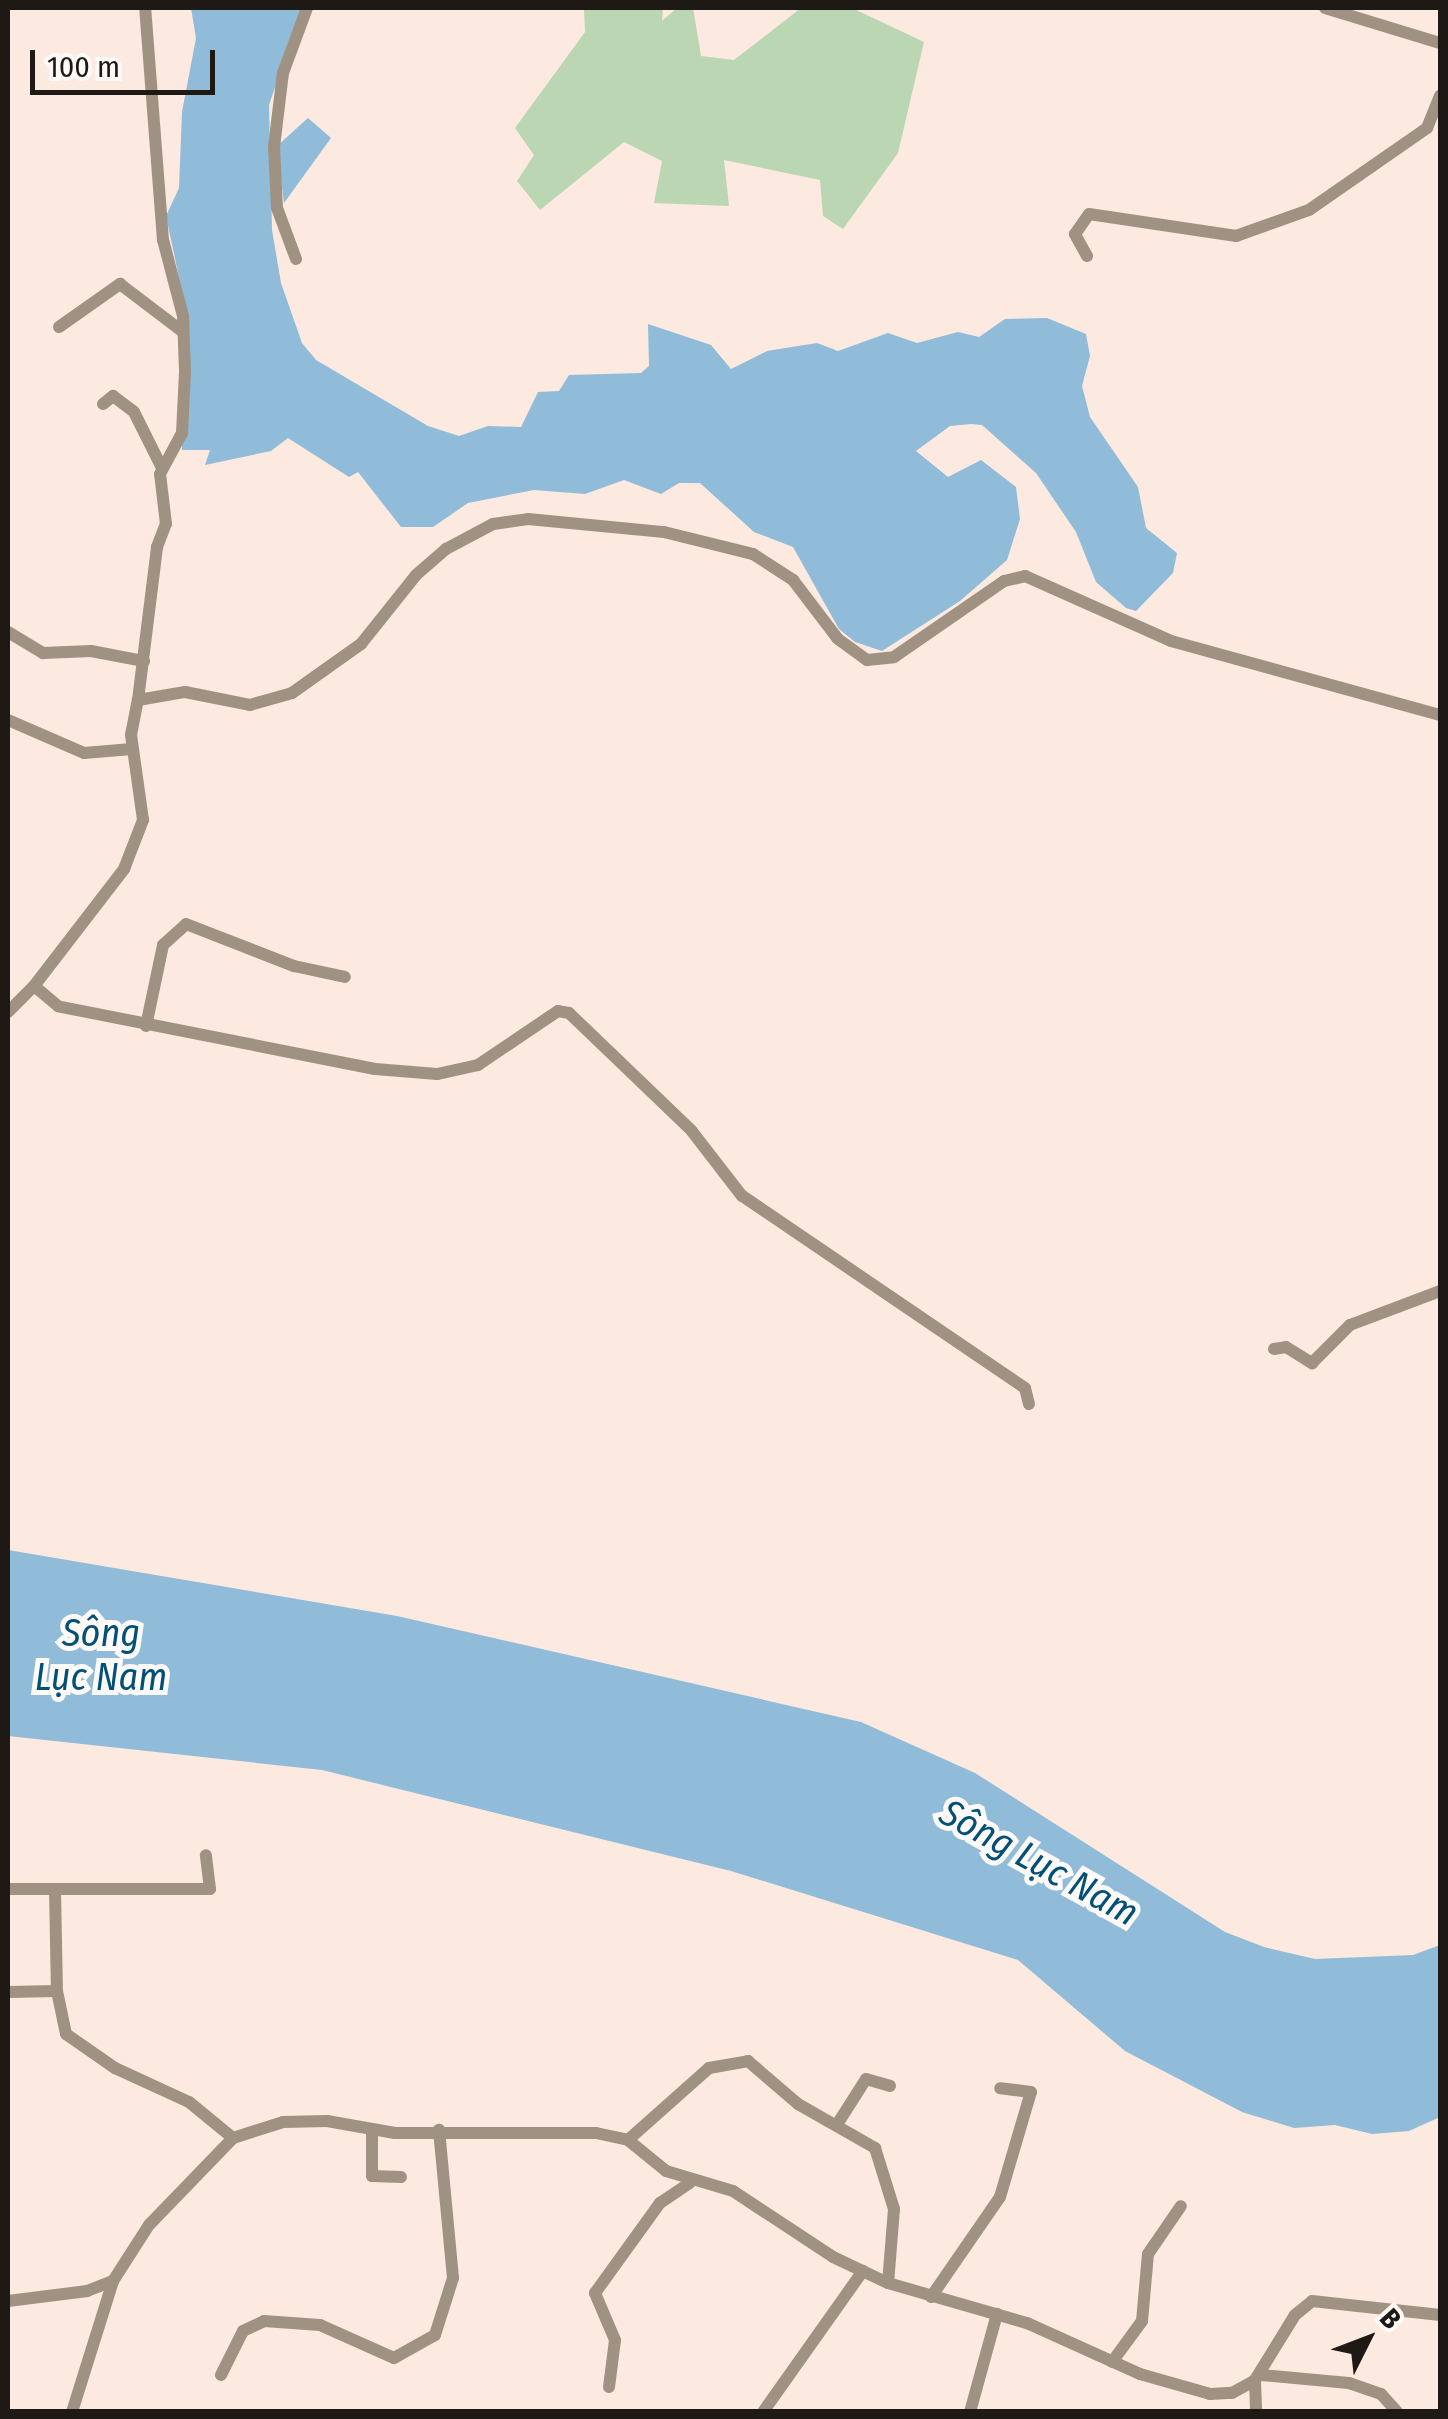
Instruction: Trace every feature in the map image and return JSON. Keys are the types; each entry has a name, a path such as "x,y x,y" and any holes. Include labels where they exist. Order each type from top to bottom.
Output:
{"street":[{"path":"145,8 163,240 182,331 182,433 162,468"},
{"path":"296,259 277,208 274,147 283,73 306,8"},
{"path":"1325,8 1440,44"},
{"path":"1088,256 1075,234 1089,214 1236,236 1309,210 1427,128 1440,96"},
{"path":"59,328 120,284 182,331"},
{"path":"8,1012 34,986 132,856 144,809 132,749 157,547 166,524 162,468 134,412 118,398 103,404"},
{"path":"138,700 186,692 250,706 282,698 361,644 416,575 446,550 493,524 528,519 664,532 753,554 793,580 838,639 868,660 904,652 1004,581 1025,576 1159,636 1440,715"},
{"path":"8,632 43,653 90,651 144,661"},
{"path":"8,720 79,752 132,749"},
{"path":"146,1026 163,944 186,924 294,966 345,977"},
{"path":"34,986 70,1013 375,1069 437,1074 478,1065 558,1011 570,1013 691,1130 742,1196 1014,1380 1025,1388 1029,1404"},
{"path":"1274,1349 1286,1347 1312,1363 1350,1325 1440,1290"},
{"path":"8,1888 210,1889 206,1854"},
{"path":"55,1890 57,1990 63,2029 115,2068 189,2102 234,2138"},
{"path":"8,1992 57,1990"},
{"path":"628,2140 709,2068 737,2059 863,2136 882,2161 896,2228 888,2282"},
{"path":"838,2124 866,2079 890,2086"},
{"path":"930,2297 1000,2197 1031,2096 1028,2088 1000,2088"},
{"path":"72,2412 114,2282 187,2178 234,2138 312,2120 372,2131 596,2133 628,2140 690,2183 733,2191 774,2222 863,2272 930,2297 997,2314 1112,2362 1210,2394 1232,2394 1258,2377 1294,2315 1312,2302 1440,2315"},
{"path":"221,2375 243,2331 264,2320 320,2325 394,2358 435,2334 453,2278 439,2130"},
{"path":"372,2131 372,2176 401,2177"},
{"path":"609,2388 614,2340 595,2293 660,2203 690,2183"},
{"path":"1112,2362 1142,2321 1148,2254 1181,2206"},
{"path":"763,2412 863,2272"},
{"path":"8,2301 87,2292 114,2282"},
{"path":"970,2412 997,2314"},
{"path":"1256,2412 1258,2377"},
{"path":"1258,2377 1348,2384 1380,2394 1397,2412"}],"green space":[{"path":"584,8 663,8 662,21 677,8 693,8 701,56 734,60 801,8 852,8 924,42 898,153 843,229 823,216 820,180 724,160 729,206 654,203 662,161 624,142 540,210 517,181 534,155 515,128 585,32"}],"water":[{"path":"191,8 302,8 269,105 272,230 281,283 302,343 316,360 428,426 459,436 488,426 521,427 538,392 559,391 569,375 641,373 649,366 648,324 711,345 731,369 767,351 817,343 838,351 888,333 917,343 958,332 979,337 1005,319 1047,318 1086,334 1090,356 1082,386 1090,417 1138,487 1146,528 1177,553 1173,573 1136,611 1126,608 1096,582 1076,532 1036,473 982,425 950,426 916,451 948,477 981,460 1016,487 1020,519 1007,560 960,601 882,651 855,642 839,629 793,547 754,532 700,483 679,483 661,494 624,480 585,494 534,490 468,503 433,527 401,527 358,472 349,477 288,438 271,451 205,465 210,450 182,450 184,301 166,216 179,188 182,112 196,38"},
{"path":"308,118 331,138 284,203 277,146"},
{"name":"Sông Lục Nam","path":"8,1550 397,1616 861,1722 975,1773 1225,1932 1264,1947 1315,1959 1413,1955 1440,1945 1440,2117 1409,2131 1372,2134 1335,2125 1294,2128 1242,2112 1125,2051 1018,1960 731,1871 322,1770 8,1736"}]}
